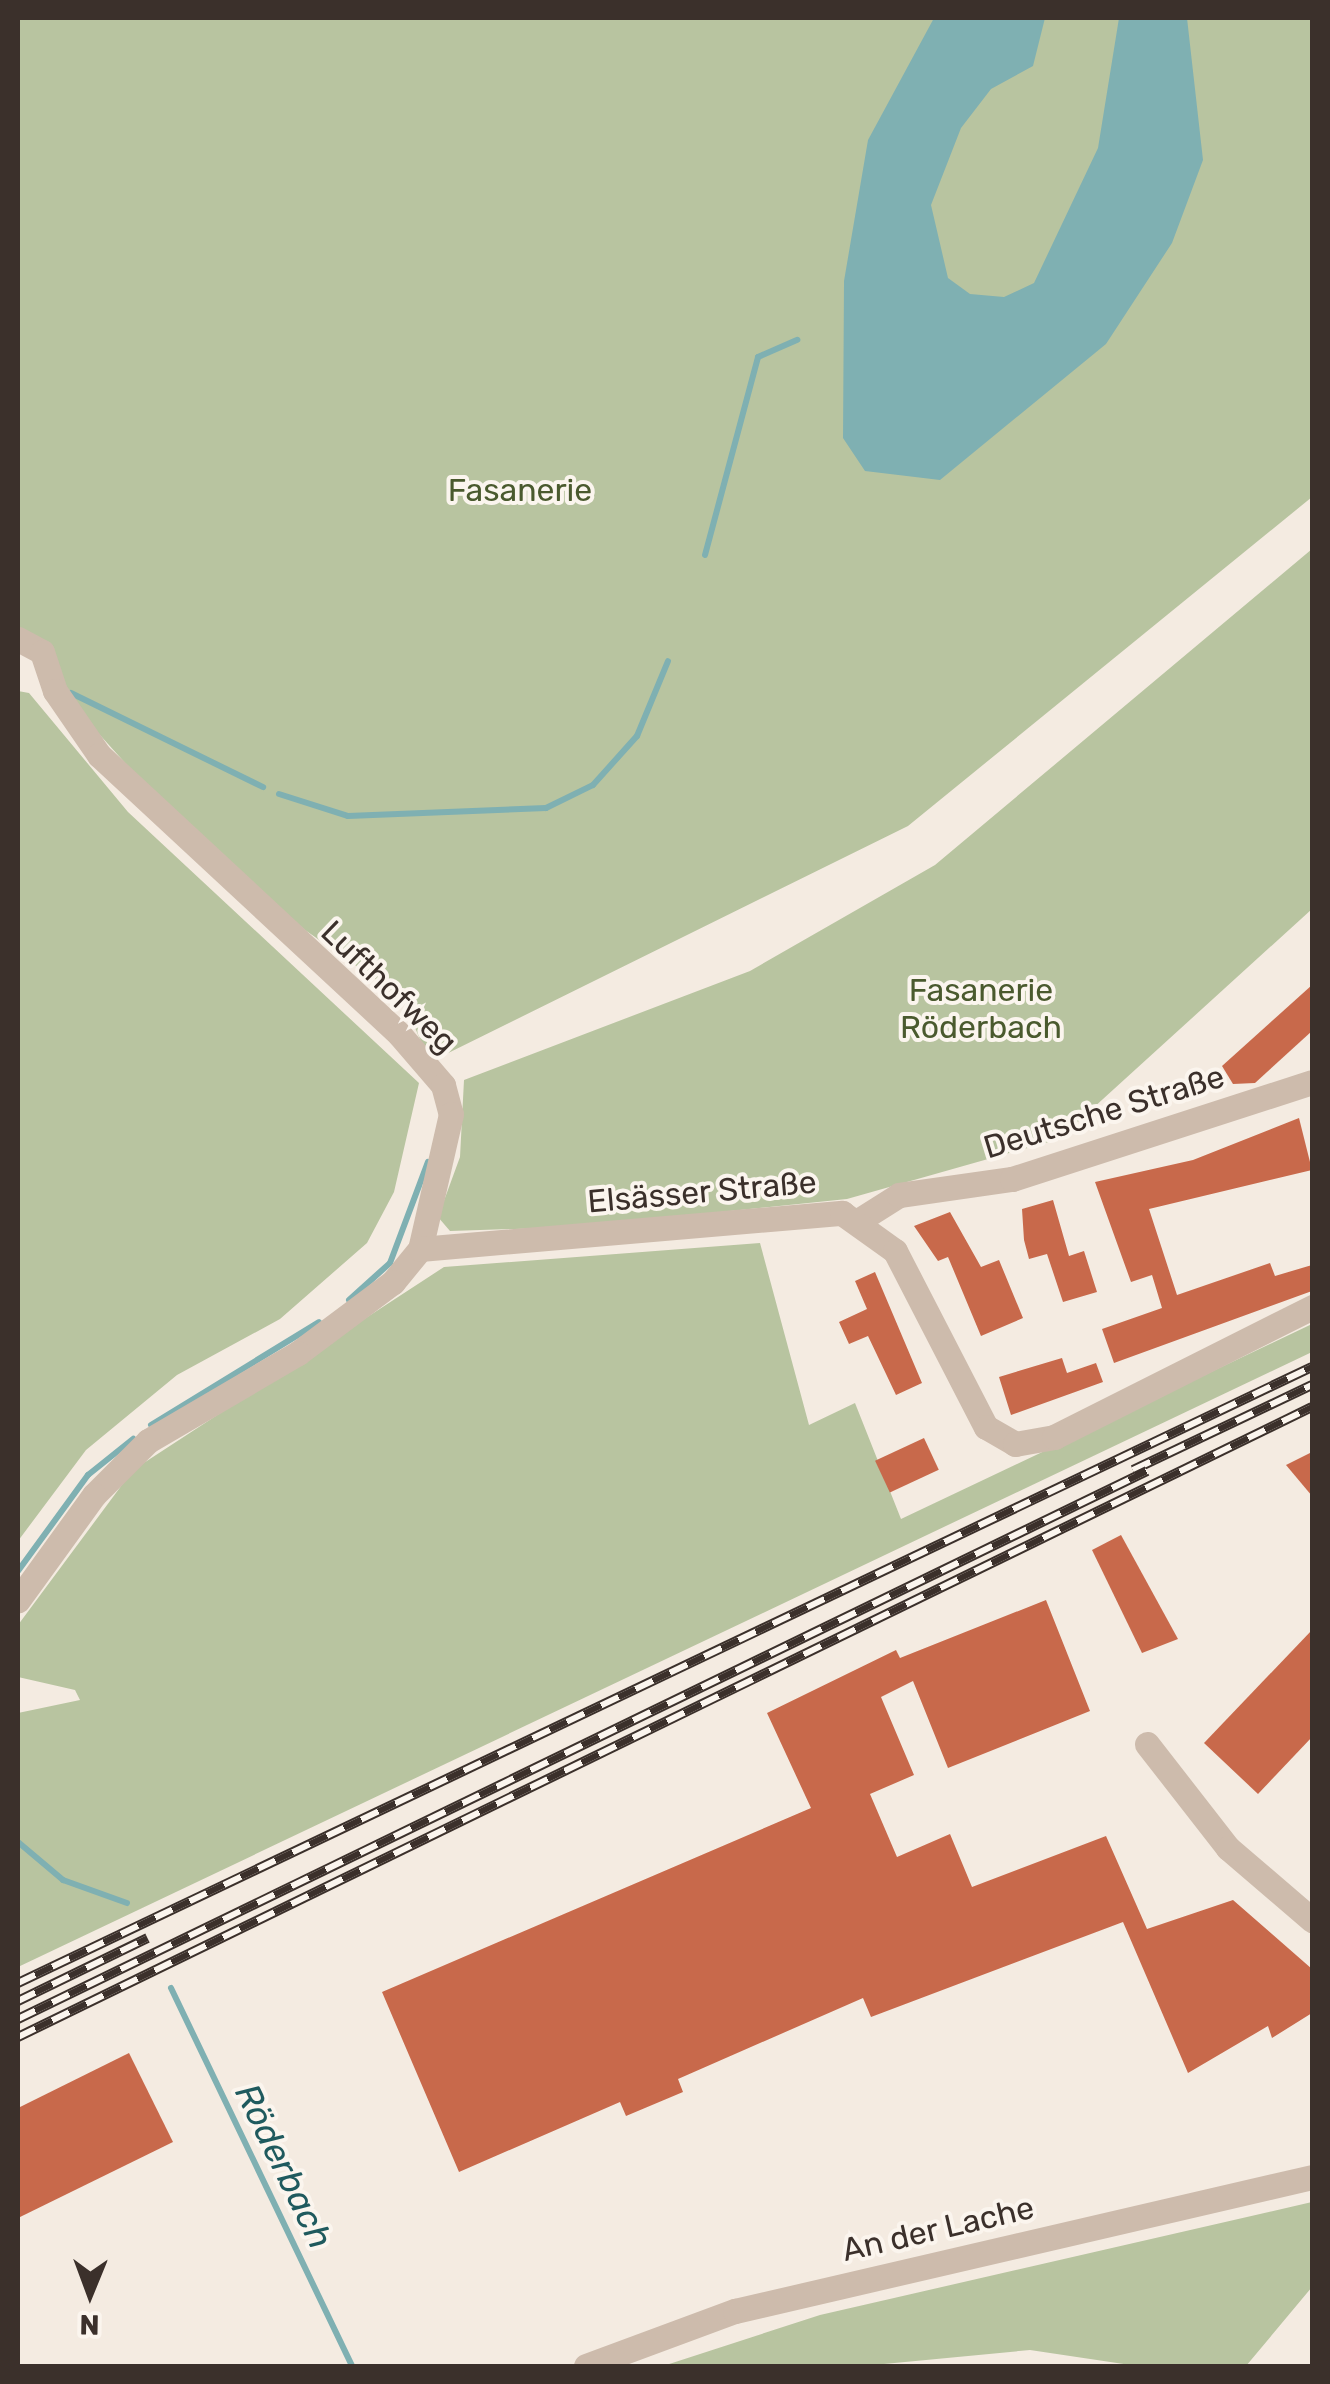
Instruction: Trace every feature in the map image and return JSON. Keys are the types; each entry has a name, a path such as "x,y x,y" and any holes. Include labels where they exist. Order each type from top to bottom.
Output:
{"street":[{"name":"Lufthofweg","path":"18,639 42,652 55,691 99,755 443,1085 448,1146 420,1249"},
{"name":"Deutsche Straße","path":"861,1219 900,1195 1012,1180 1312,1082"},
{"name":"Elsässer Straße","path":"420,1249 776,1214 861,1219 918,1287 986,1427 1015,1444 1054,1436 1312,1307"},
{"path":"18,1600 94,1495 148,1441 348,1319 420,1249"},
{"path":"1147,1744 1228,1848 1312,1920"},
{"name":"An der Lache","path":"586,2366 735,2311 1312,2177"}],"green space":[{"name":"Fasanerie","path":"18,18 1312,18 1312,497 908,826 430,1062 402,998 305,930 172,815 18,644"},
{"name":"Fasanerie Röderbach","path":"1312,549 1312,909 1059,1139 847,1199 575,1227 450,1231 438,1217 460,1157 464,1080 750,971 935,865"},
{"path":"18,691 29,693 128,812 419,1083 394,1192 367,1243 280,1319 177,1375 86,1450 18,1541"},
{"path":"760,1243 809,1425 855,1403 901,1519 1312,1324 1312,1352 18,1967 18,1713 80,1700 75,1690 18,1677 18,1625 133,1470 444,1267"},
{"path":"1312,2202 1312,2287 1246,2366 1137,2366 1030,2350 863,2366 663,2366 820,2315"}],"water":[{"path":"934,18 1045,18 1033,66 991,89 961,128 931,205 948,278 970,294 1004,297 1034,283 1098,148 1119,18 1187,18 1203,160 1172,243 1106,344 940,480 865,471 843,438 844,281 868,140"}],"building":[{"path":"1312,985 1312,1031 1255,1083 1233,1084 1222,1066"},
{"path":"1299,1118 1312,1170 1149,1209 1177,1295 1270,1263 1275,1276 1312,1265 1312,1291 1114,1363 1102,1329 1162,1308 1152,1275 1131,1282 1095,1182 1193,1160"},
{"path":"1053,1200 1069,1256 1084,1251 1097,1292 1063,1302 1047,1254 1029,1259 1024,1240 1022,1209"},
{"path":"950,1212 981,1267 999,1260 1023,1318 981,1336 948,1257 938,1261 914,1226"},
{"path":"875,1272 922,1383 896,1395 868,1336 849,1344 839,1322 867,1309 855,1281"},
{"path":"1062,1358 1067,1373 1096,1363 1103,1382 1011,1415 999,1377"},
{"path":"924,1438 939,1470 890,1493 875,1461"},
{"path":"1312,1452 1312,1496 1286,1465"},
{"path":"1121,1535 1178,1639 1142,1653 1092,1550"},
{"path":"1046,1600 1090,1711 948,1768 913,1681 881,1697 914,1775 870,1794 897,1857 950,1834 972,1887 1106,1836 1147,1929 1233,1900 1312,1969 1312,2013 1272,2038 1268,2026 1188,2073 1123,1922 871,2017 863,1998 678,2079 683,2092 626,2116 620,2102 459,2172 382,1992 811,1808 767,1713 896,1650 900,1658"},
{"path":"1312,1630 1312,1737 1258,1794 1204,1743"},
{"path":"129,2053 173,2142 18,2218 18,2108"}],"waterway":[{"path":"705,555 758,357 797,340"},
{"path":"279,794 348,816 546,808 593,785 637,736 668,661"},
{"path":"71,693 263,787"},
{"path":"349,1300 390,1263 428,1162"},
{"path":"151,1425 319,1322"},
{"path":"18,1571 88,1475 133,1439"},
{"name":"Röderbach","path":"18,1842 63,1880 127,1903"},
{"name":"Röderbach","path":"171,1988 352,2366"}],"railway":[{"path":"18,1983 1312,1367"},
{"path":"1133,1470 1312,1385"},
{"path":"18,2037 1312,1407"},
{"path":"18,2019 1147,1471"},
{"path":"18,2001 148,1938"}]}
